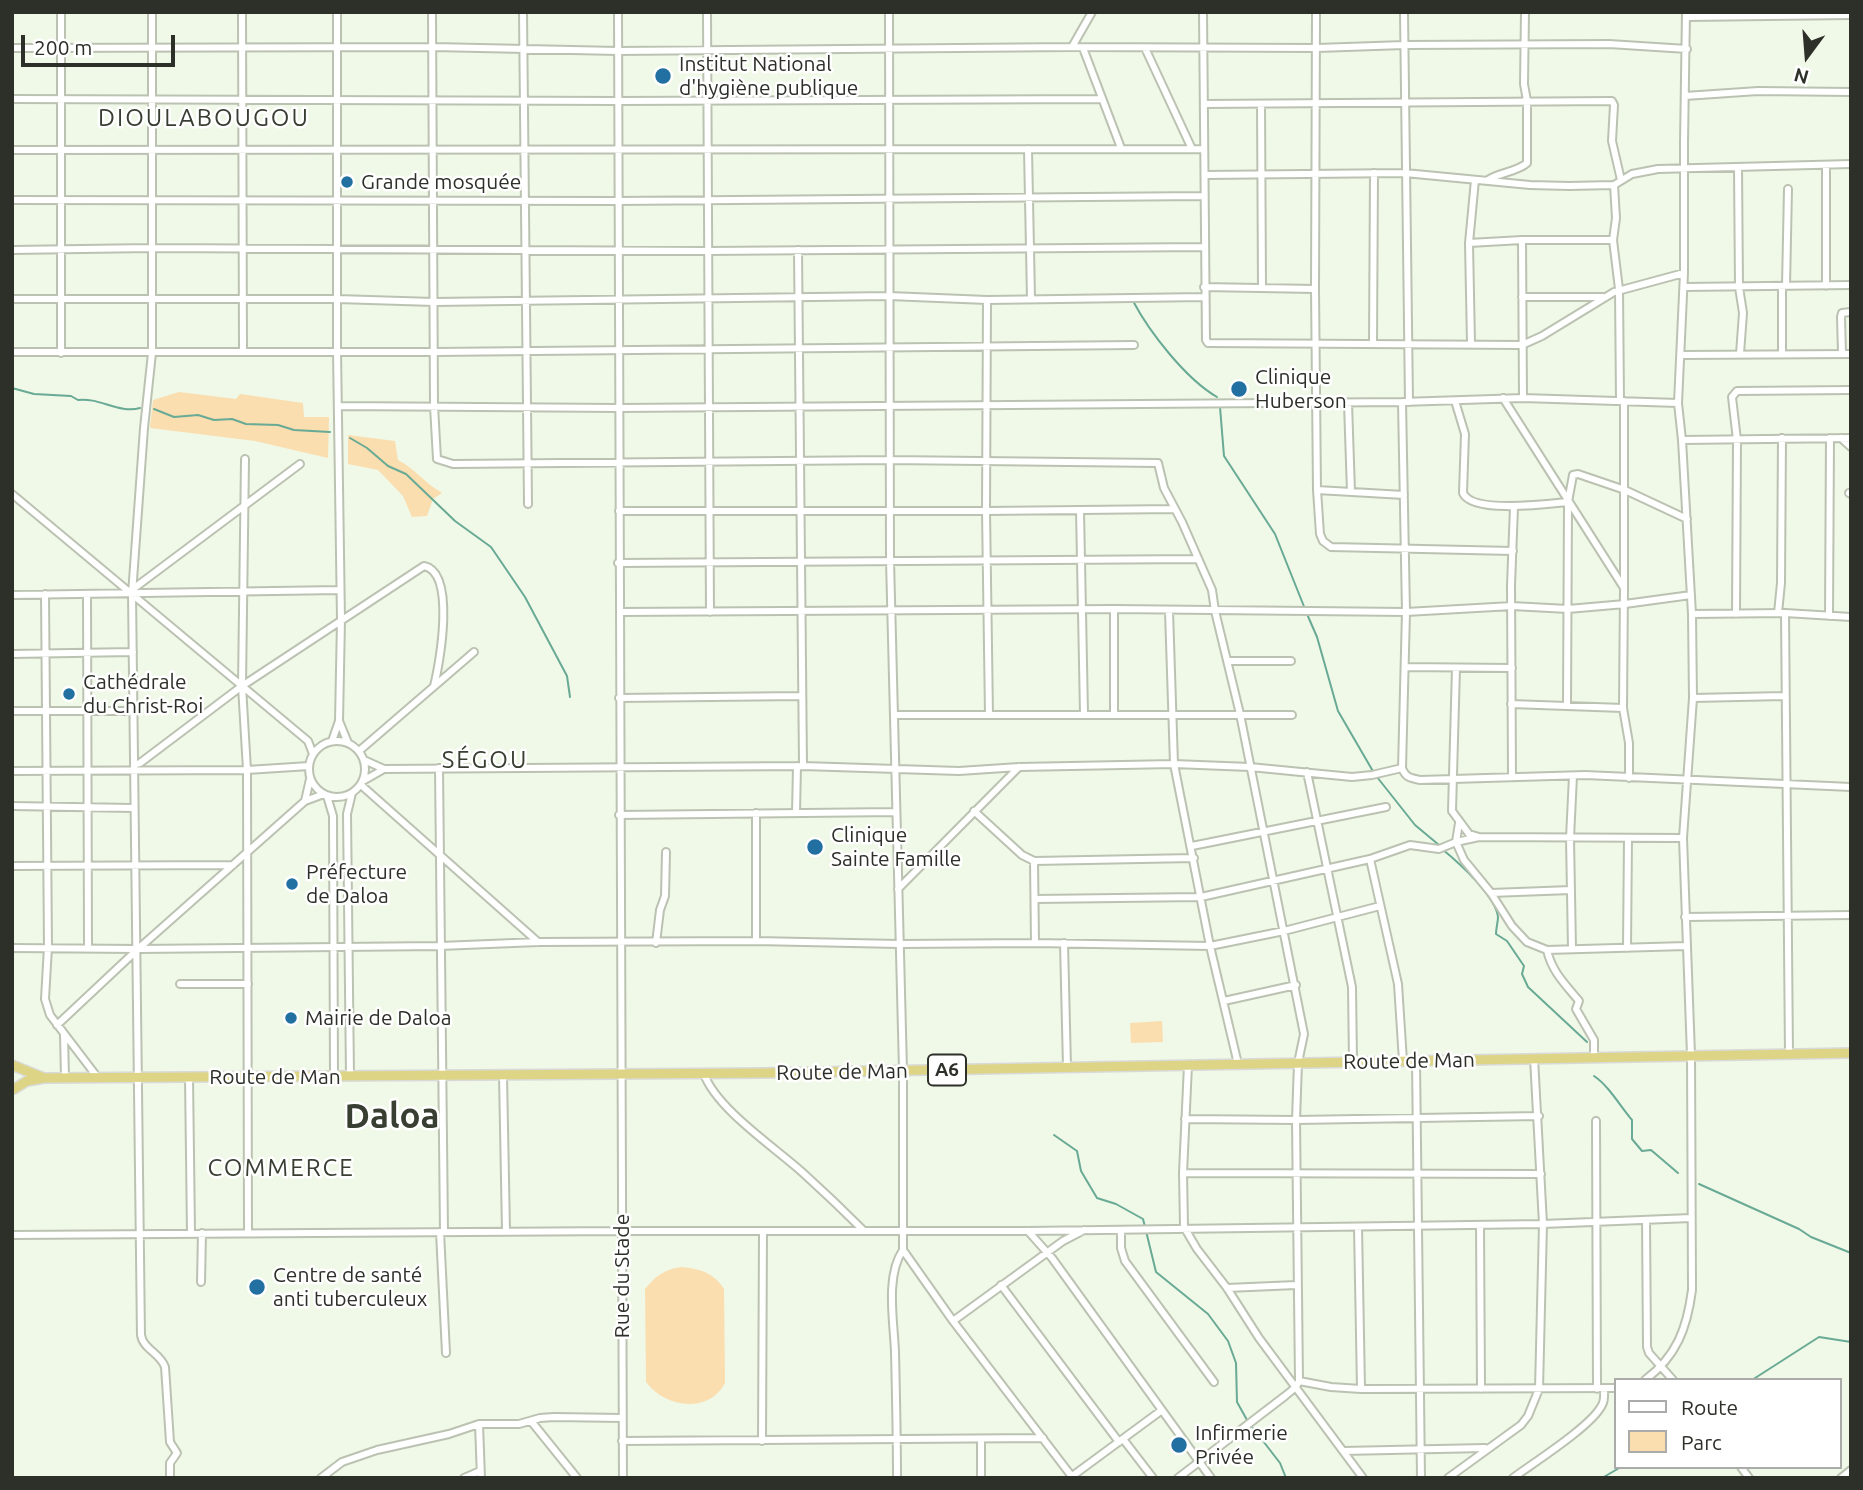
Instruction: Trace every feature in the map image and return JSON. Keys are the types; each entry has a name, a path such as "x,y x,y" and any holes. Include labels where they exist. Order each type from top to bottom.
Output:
{"highway":[{"name":"Route de Man","path":"44,1078 65,1075 98,1078 704,1074 1851,1053"},
{"name":"A6","path":"12,1065 44,1078"},
{"path":"12,1065 17,1078 13,1090"},
{"name":"A6","path":"13,1090 27,1081 44,1078"}],"street":[{"path":"61,12 61,352"},
{"path":"152,12 152,352 132,592 134,866 138,949 136,1077 141,1340 163,1360 165,1367 170,1442 177,1453 170,1463 170,1478"},
{"path":"243,12 243,351"},
{"path":"337,12 337,351 341,620 339,721 348,743 359,751 364,760 366,771 362,783"},
{"path":"432,12 437,459 453,464 890,460 1155,461 1160,466 1164,488 1212,590 1240,714 1304,1034 1298,1063 1296,1120 1297,1384"},
{"path":"523,12 528,504"},
{"name":"Rue du Stade","path":"618,12 623,1478"},
{"path":"707,12 710,612"},
{"path":"889,12 890,560 903,1070 903,1250 896,1265 892,1310 897,1478"},
{"path":"1072,47 1092,12"},
{"path":"1203,12 1204,287 1208,343 1522,345 1542,336 1619,289 1684,273"},
{"path":"1316,12 1315,345 1320,534 1323,541 1331,547 1513,551"},
{"path":"1404,12 1408,344 1404,495 1404,774 1410,778 1573,776 1851,787"},
{"path":"1486,181 1527,163 1525,12"},
{"path":"1648,1378 1662,1367 1674,1350 1689,1312 1692,1290 1691,1055 1683,838 1693,698 1692,614 1678,403 1684,287 1687,15 1851,15"},
{"path":"12,48 433,47 707,51 1609,44 1687,49"},
{"path":"1083,48 1121,148"},
{"path":"1145,48 1192,149"},
{"path":"1685,96 1758,91 1851,92"},
{"path":"12,99 1102,99"},
{"path":"1204,104 1614,102 1612,141 1621,180"},
{"path":"1261,104 1262,288"},
{"path":"1028,149 1031,299"},
{"path":"12,150 1204,149"},
{"path":"1205,175 1405,173 1543,185 1614,185 1644,171 1851,164"},
{"path":"1826,165 1826,286"},
{"path":"1738,168 1739,287 1743,313 1740,354"},
{"path":"1373,344 1374,173"},
{"path":"1471,344 1469,243 1475,180"},
{"path":"1614,185 1616,218 1613,240 1619,289 1625,490 1623,708 1629,743 1629,778"},
{"path":"1782,354 1788,189"},
{"path":"12,200 244,198 618,201 1204,197"},
{"path":"1522,240 1523,398"},
{"path":"1469,243 1613,240"},
{"path":"12,250 152,248 708,251 1204,247"},
{"path":"796,813 802,696 798,250"},
{"path":"1684,287 1851,285"},
{"path":"1204,287 1315,289"},
{"path":"12,299 337,299 434,302 889,296 987,300 1205,297"},
{"path":"1522,297 1605,297"},
{"path":"987,300 985,348 989,715"},
{"path":"1842,354 1841,317 1846,312 1851,312"},
{"path":"12,352 435,352 1134,345"},
{"path":"1681,355 1851,354"},
{"path":"1736,614 1737,440 1732,397 1737,391 1851,390"},
{"path":"338,406 619,408 1348,403 1503,398 1678,403"},
{"path":"1503,398 1624,588"},
{"path":"1455,401 1465,434 1465,499 1471,503 1514,507 1568,502"},
{"path":"1348,403 1351,492"},
{"path":"1782,438 1789,1054"},
{"path":"1829,615 1830,438"},
{"path":"1841,438 1851,447"},
{"path":"1682,440 1851,438"},
{"path":"245,459 242,686 247,770 248,1233"},
{"path":"132,592 300,464"},
{"path":"1567,706 1568,502 1575,474 1625,490 1687,519"},
{"path":"1317,490 1404,495"},
{"path":"12,494 308,741 313,754"},
{"path":"1512,777 1514,507"},
{"path":"618,511 1175,509"},
{"path":"1080,510 1084,714"},
{"path":"618,563 1198,559"},
{"path":"134,768 242,686 418,568 428,567 438,576 443,593 440,647 434,686"},
{"path":"12,595 340,590"},
{"path":"45,594 48,947 46,999 50,1015 98,1078"},
{"path":"87,594 88,948"},
{"path":"620,612 1284,609 1406,612 1512,606 1567,608 1691,595"},
{"path":"1114,609 1114,714"},
{"path":"1168,611 1174,764 1195,858 1210,946 1238,1064"},
{"path":"1692,614 1782,613 1851,617"},
{"path":"12,654 133,652"},
{"path":"359,751 474,652"},
{"path":"1228,661 1291,661"},
{"path":"1405,667 1512,668"},
{"path":"1456,668 1452,811 1469,834 1479,837"},
{"path":"619,698 802,696"},
{"path":"1693,698 1784,696"},
{"path":"1511,704 1623,708"},
{"path":"12,711 133,711"},
{"path":"894,715 1292,715"},
{"path":"306,801 310,779 309,766 313,754 329,742 339,721"},
{"path":"308,741 348,743"},
{"path":"364,760 384,769 800,766 990,770 1174,764 1250,767 1352,777 1375,775 1402,768"},
{"path":"12,771 134,768 247,770 309,766"},
{"path":"898,889 1019,767"},
{"path":"439,768 442,1232 446,1353"},
{"path":"351,1076 346,814 352,793 384,769"},
{"path":"1307,772 1352,987 1353,1062"},
{"path":"1572,949 1570,838 1573,776"},
{"path":"310,779 325,795 335,797 352,793"},
{"path":"362,783 438,855 538,942"},
{"path":"57,1025 138,949 306,801 325,795"},
{"path":"325,795 333,816 334,1077"},
{"path":"12,806 134,808"},
{"path":"1192,846 1386,807"},
{"path":"974,811 1021,855 1034,862 1195,858"},
{"path":"619,815 896,812"},
{"path":"756,813 756,941"},
{"path":"1459,823 1456,842 1464,860 1491,893 1503,915 1527,942 1548,950 1686,946"},
{"path":"1035,899 1201,897 1370,859 1413,845 1438,849 1479,837 1683,838"},
{"path":"1626,948 1628,838"},
{"path":"656,943 660,910 665,896 666,852"},
{"path":"1370,859 1398,984 1403,1061"},
{"path":"1034,862 1035,943"},
{"path":"12,866 233,865"},
{"path":"1491,893 1571,890"},
{"path":"12,948 138,949 756,941 1210,946 1284,932 1380,906"},
{"path":"1685,917 1851,915"},
{"path":"1064,943 1068,1067"},
{"path":"1548,950 1550,962 1559,978 1579,1000 1576,1009 1594,1040 1594,1057"},
{"path":"180,984 247,984"},
{"path":"1224,1001 1296,985"},
{"path":"64,1033 65,1075"},
{"path":"1448,1478 1521,1425 1528,1416 1539,1389 1543,1224 1534,1058"},
{"path":"1416,1060 1421,1478"},
{"path":"1188,1065 1183,1173 1184,1227 1196,1249 1363,1478"},
{"path":"704,1074 709,1087 727,1108 804,1174 864,1231"},
{"path":"503,1075 506,1231"},
{"path":"190,1077 191,1233"},
{"path":"1185,1119 1539,1116"},
{"path":"1513,1478 1580,1427 1598,1411 1605,1398 1600,1389 1596,1121"},
{"path":"1183,1173 1541,1174"},
{"path":"12,1235 1028,1231 1597,1223 1691,1218"},
{"path":"1646,1220 1646,1339 1649,1353 1671,1378"},
{"path":"1480,1225 1481,1389"},
{"path":"1358,1227 1360,1389"},
{"path":"953,1321 1063,1241 1087,1229"},
{"path":"1121,1230 1121,1248 1125,1261 1214,1382"},
{"path":"1028,1231 1048,1254 1211,1478"},
{"path":"762,1441 763,1232"},
{"path":"201,1282 202,1233"},
{"path":"903,1250 953,1321 1072,1477 1162,1410"},
{"path":"1001,1285 1121,1441 1153,1478"},
{"path":"1227,1289 1296,1285"},
{"path":"1178,1478 1297,1384 1360,1389 1615,1388"},
{"path":"321,1478 342,1462 377,1450 479,1424 519,1424 554,1416 622,1418"},
{"path":"531,1421 577,1478"},
{"path":"464,1478 480,1474 479,1424"},
{"path":"622,1441 1043,1438"},
{"path":"981,1439 981,1478"},
{"path":"1343,1451 1487,1448"},
{"path":"1840,1478 1851,1470"}],"green space":[{"path":"179,392 236,399 240,394 303,403 304,417 329,417 328,458 255,441 150,428 153,400"},
{"path":"348,435 395,441 398,460 442,493 433,499 427,516 412,517 403,496 378,470 348,464"},
{"path":"1162,1021 1163,1042 1131,1043 1130,1023"},
{"path":"682,1267 706,1273 716,1279 724,1289 725,1383 708,1400 686,1404 664,1397 646,1382 645,1289 661,1274"}],"waterway":[{"path":"1133,301 1149,327 1181,367 1217,397"},
{"path":"12,388 34,394 71,396 78,400 124,409 140,408"},
{"path":"1220,407 1224,456 1275,534 1305,609"},
{"path":"154,409 174,417 198,415 214,420 232,419 246,424 330,432"},
{"path":"350,438 388,466 406,474 455,521 491,547 525,597 567,676 570,697"},
{"path":"1307,614 1317,637 1338,711 1374,773"},
{"path":"1377,777 1415,825 1439,845"},
{"path":"1442,849 1491,899 1498,917 1496,934 1507,941 1524,966 1522,974 1528,987 1587,1042"},
{"path":"1594,1076 1632,1120 1632,1139 1642,1151 1651,1150 1678,1173"},
{"path":"1054,1135 1077,1151 1081,1171 1097,1198 1116,1204 1143,1219 1145,1227"},
{"path":"1699,1184 1851,1253"},
{"path":"1146,1231 1156,1272 1208,1314 1228,1341 1236,1363 1237,1402 1247,1420"},
{"path":"1755,1378 1819,1337 1851,1342"},
{"path":"1253,1428 1280,1463 1286,1478"},
{"path":"1602,1478 1618,1469"}],"place":[{"name":"Institut National d'hygiène publique","path":"663,76"},
{"name":"Grande mosquée","path":"347,182"},
{"name":"Clinique Huberson","path":"1239,389"},
{"name":"Cathédrale du Christ-Roi","path":"69,694"},
{"name":"Clinique Sainte Famille","path":"815,847"},
{"name":"Préfecture de Daloa","path":"292,884"},
{"name":"Mairie de Daloa","path":"291,1018"},
{"name":"Centre de santé anti tuberculeux","path":"257,1287"},
{"name":"Infirmerie Privée","path":"1179,1445"}],"district":[{"name":"DIOULABOUGOU","path":"204,118"},
{"name":"SÉGOU","path":"485,760"},
{"name":"Daloa","path":"392,1116"},
{"name":"COMMERCE","path":"281,1168"}]}
